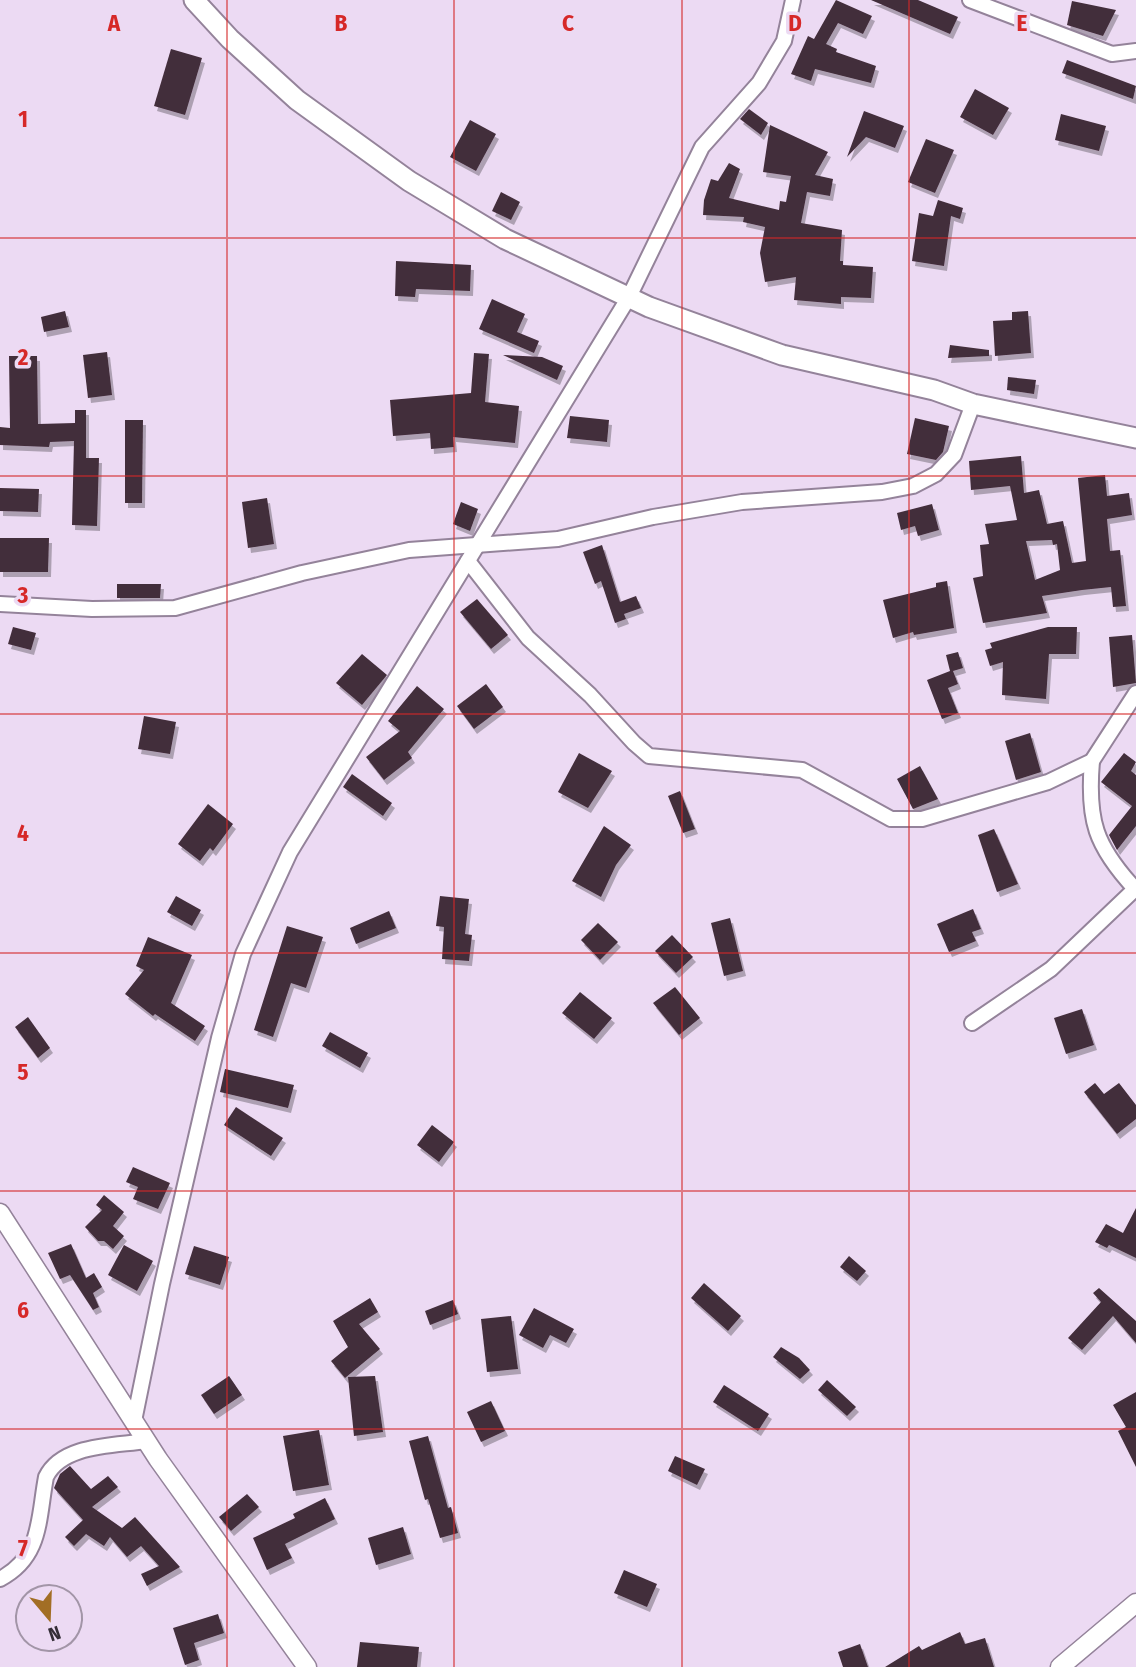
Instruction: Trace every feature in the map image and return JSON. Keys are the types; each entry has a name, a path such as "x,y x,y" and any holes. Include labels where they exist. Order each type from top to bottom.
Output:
{"main road":[{"path":"194,0 230,38 297,100 409,181 505,239 629,297 782,355 934,390 973,404 1136,438"}],"street":[{"path":"134,1421 168,1258 219,1038 243,954 290,852 629,297 702,147 759,83 784,41 793,0"},
{"path":"970,0 1112,54 1136,51"},
{"path":"0,604 92,609 175,608 302,573 437,547 558,539 653,517 742,502 882,492 913,486 936,474 954,455 973,404"},
{"path":"468,561 528,638 590,695 634,743 649,755 802,770 822,778 891,819 905,820 922,819 1048,782 1092,761"},
{"path":"972,1023 1051,969 1135,889 1098,839 1088,802 1092,761 1136,693"},
{"path":"0,1213 146,1441 307,1667"},
{"path":"0,1579 23,1564 34,1547 50,1468 64,1456 146,1441"},
{"path":"1060,1667 1136,1603"}],"building":[{"path":"836,0 872,16 863,34 838,23 826,44 837,49 836,52 876,66 871,83 815,69 811,81 791,74 808,36 814,39"},
{"path":"871,0 918,0 958,17 950,34"},
{"path":"1072,1 1116,10 1103,36 1067,25"},
{"path":"171,49 202,58 185,115 154,106"},
{"path":"1067,60 1136,86 1133,99 1062,73"},
{"path":"975,89 1009,108 993,135 960,117"},
{"path":"749,109 768,123 761,135 740,119"},
{"path":"864,111 904,126 895,148 866,137 847,157"},
{"path":"1061,114 1106,126 1099,151 1055,140"},
{"path":"470,120 496,134 476,171 450,157"},
{"path":"770,125 828,152 815,175 833,179 830,196 807,192 801,223 842,230 840,261 843,261 843,265 873,267 871,298 841,297 841,304 794,300 796,277 765,282 760,253 765,227 743,222 744,217 703,215 704,200 711,179 718,181 729,163 740,169 729,198 779,210 780,201 786,202 791,176 763,172"},
{"path":"926,139 954,150 935,193 908,182"},
{"path":"501,192 520,202 511,220 492,211"},
{"path":"938,200 963,208 960,219 951,216 944,266 912,261 919,213 933,216"},
{"path":"396,261 471,265 470,291 416,289 415,297 395,296"},
{"path":"492,299 525,314 517,332 539,341 534,353 479,329"},
{"path":"65,311 69,327 44,332 41,317"},
{"path":"1028,311 1031,353 995,356 993,321 1012,320 1012,312"},
{"path":"950,345 989,350 989,356 948,358"},
{"path":"107,352 112,395 88,398 83,355"},
{"path":"474,353 489,354 485,402 519,406 515,443 453,437 454,447 431,449 430,433 393,436 390,400 471,393"},
{"path":"503,355 542,357 563,366 557,380"},
{"path":"9,356 37,356 38,424 75,423 75,410 86,410 86,458 99,458 97,526 72,525 74,441 50,442 49,447 0,445 0,427 10,428"},
{"path":"1008,377 1036,380 1034,394 1007,390"},
{"path":"570,416 609,420 607,442 567,438"},
{"path":"915,418 949,426 943,452 936,460 907,454"},
{"path":"125,420 143,420 142,503 125,503"},
{"path":"1021,456 1024,493 1039,490 1047,524 1063,521 1072,563 1086,561 1078,478 1105,475 1107,496 1129,493 1132,515 1107,519 1110,551 1120,550 1126,606 1113,607 1111,587 1082,590 1042,596 1047,613 983,623 973,578 983,576 980,545 989,544 985,524 1017,520 1010,486 971,490 969,461","holes":["1052,540 1053,545 1057,544 1060,570 1035,580 1026,541"]},
{"path":"0,488 39,489 38,512 0,511"},
{"path":"267,498 274,544 248,548 242,502"},
{"path":"461,502 478,509 470,531 453,524"},
{"path":"932,504 939,530 918,536 915,526 901,530 897,513"},
{"path":"0,538 49,538 48,572 0,572"},
{"path":"602,545 620,602 636,596 641,608 624,614 626,619 615,623 601,581 595,584 583,552"},
{"path":"947,581 954,628 914,635 913,632 893,638 883,600 936,587 936,583"},
{"path":"117,584 161,584 160,598 117,598"},
{"path":"477,599 508,635 491,649 460,612"},
{"path":"13,627 36,633 31,650 8,644"},
{"path":"1048,627 1077,627 1076,654 1049,654 1046,699 1002,695 1003,662 990,666 985,650 992,648 990,643"},
{"path":"1132,635 1136,683 1113,687 1109,637"},
{"path":"958,652 963,668 953,671 958,684 948,688 958,713 942,719 927,680 950,671 946,655"},
{"path":"362,654 387,675 362,705 336,683"},
{"path":"486,684 503,707 474,729 457,706"},
{"path":"417,686 444,709 408,752 412,758 384,780 366,757 400,731 388,721"},
{"path":"144,716 176,722 170,754 138,749"},
{"path":"1030,733 1041,772 1016,780 1005,741"},
{"path":"579,753 612,771 588,808 558,792"},
{"path":"1124,753 1136,762 1131,771 1136,775 1136,826 1117,850 1109,835 1132,806 1101,782"},
{"path":"920,766 938,799 913,809 897,779"},
{"path":"352,774 392,803 383,816 343,787"},
{"path":"680,791 695,829 683,833 668,796"},
{"path":"208,804 233,824 213,851 210,848 200,861 178,844"},
{"path":"604,826 631,845 616,865 601,897 572,881"},
{"path":"994,829 1018,884 997,892 978,835"},
{"path":"176,896 201,910 192,926 167,912"},
{"path":"440,896 469,899 465,934 472,935 469,961 442,959 444,927 436,926"},
{"path":"973,909 981,929 972,932 976,941 949,952 937,924"},
{"path":"389,911 396,928 356,944 350,928"},
{"path":"730,918 743,971 724,976 711,923"},
{"path":"598,923 618,942 600,960 581,940"},
{"path":"287,926 323,937 306,988 291,983 273,1037 254,1030"},
{"path":"672,935 693,957 676,973 655,951"},
{"path":"148,937 192,955 171,1003 205,1026 195,1041 155,1014 153,1016 125,994 144,970 136,966"},
{"path":"675,987 700,1018 679,1035 653,1003"},
{"path":"580,992 612,1018 594,1039 562,1013"},
{"path":"1082,1009 1094,1045 1066,1054 1054,1018"},
{"path":"28,1017 50,1048 38,1058 15,1027"},
{"path":"330,1032 368,1053 360,1068 322,1046"},
{"path":"225,1069 294,1085 288,1108 220,1092"},
{"path":"1095,1083 1104,1094 1119,1083 1136,1105 1136,1119 1117,1134 1084,1092"},
{"path":"236,1107 283,1138 271,1156 224,1125"},
{"path":"432,1125 454,1142 439,1162 417,1145"},
{"path":"133,1167 170,1183 158,1209 133,1199 138,1187 126,1182"},
{"path":"104,1195 124,1212 113,1226 124,1236 113,1249 104,1241 98,1241 85,1227 102,1210 96,1205"},
{"path":"1136,1208 1136,1258 1109,1245 1107,1248 1095,1242 1106,1224 1123,1233"},
{"path":"71,1244 86,1278 94,1273 102,1287 93,1293 99,1307 93,1310 70,1275 60,1279 48,1253"},
{"path":"124,1245 153,1261 137,1291 108,1275"},
{"path":"194,1246 229,1257 220,1285 185,1274"},
{"path":"849,1256 866,1271 857,1281 840,1267"},
{"path":"704,1283 741,1316 728,1331 691,1298"},
{"path":"1099,1288 1136,1321 1136,1343 1113,1316 1082,1350 1068,1338 1101,1302 1093,1293"},
{"path":"370,1298 378,1312 359,1324 380,1349 345,1378 331,1361 348,1347 333,1321"},
{"path":"453,1300 458,1314 430,1325 425,1311"},
{"path":"534,1308 574,1329 566,1343 550,1335 543,1348 519,1335"},
{"path":"511,1316 518,1369 487,1372 481,1319"},
{"path":"781,1347 799,1358 810,1370 800,1379 773,1357"},
{"path":"229,1376 242,1395 214,1414 201,1395"},
{"path":"375,1376 383,1432 354,1436 348,1377"},
{"path":"827,1380 856,1407 847,1416 818,1390"},
{"path":"724,1385 769,1414 758,1431 713,1402"},
{"path":"1136,1392 1136,1467 1118,1431 1126,1427 1113,1405"},
{"path":"491,1401 505,1431 481,1442 467,1412"},
{"path":"319,1430 329,1485 293,1491 283,1436"},
{"path":"428,1436 448,1508 451,1507 458,1533 440,1538 428,1499 425,1500 409,1441"},
{"path":"675,1456 705,1469 697,1485 668,1471"},
{"path":"70,1466 91,1489 108,1476 118,1487 92,1507 122,1528 135,1517 180,1567 147,1586 141,1574 159,1566 141,1546 127,1557 110,1537 104,1546 86,1534 74,1546 65,1537 83,1520 54,1488 60,1474"},
{"path":"247,1494 259,1507 231,1531 219,1517"},
{"path":"325,1498 335,1519 285,1544 292,1558 267,1570 253,1538 295,1518 293,1514"},
{"path":"403,1527 411,1554 376,1565 368,1538"},
{"path":"624,1570 657,1584 647,1607 614,1593"},
{"path":"218,1614 224,1633 194,1643 199,1660 185,1665 173,1628"},
{"path":"960,1632 965,1644 985,1638 994,1667 885,1667 919,1646 922,1650"},
{"path":"360,1642 419,1647 417,1667 357,1667"},
{"path":"860,1644 868,1667 843,1667 838,1652"}]}
